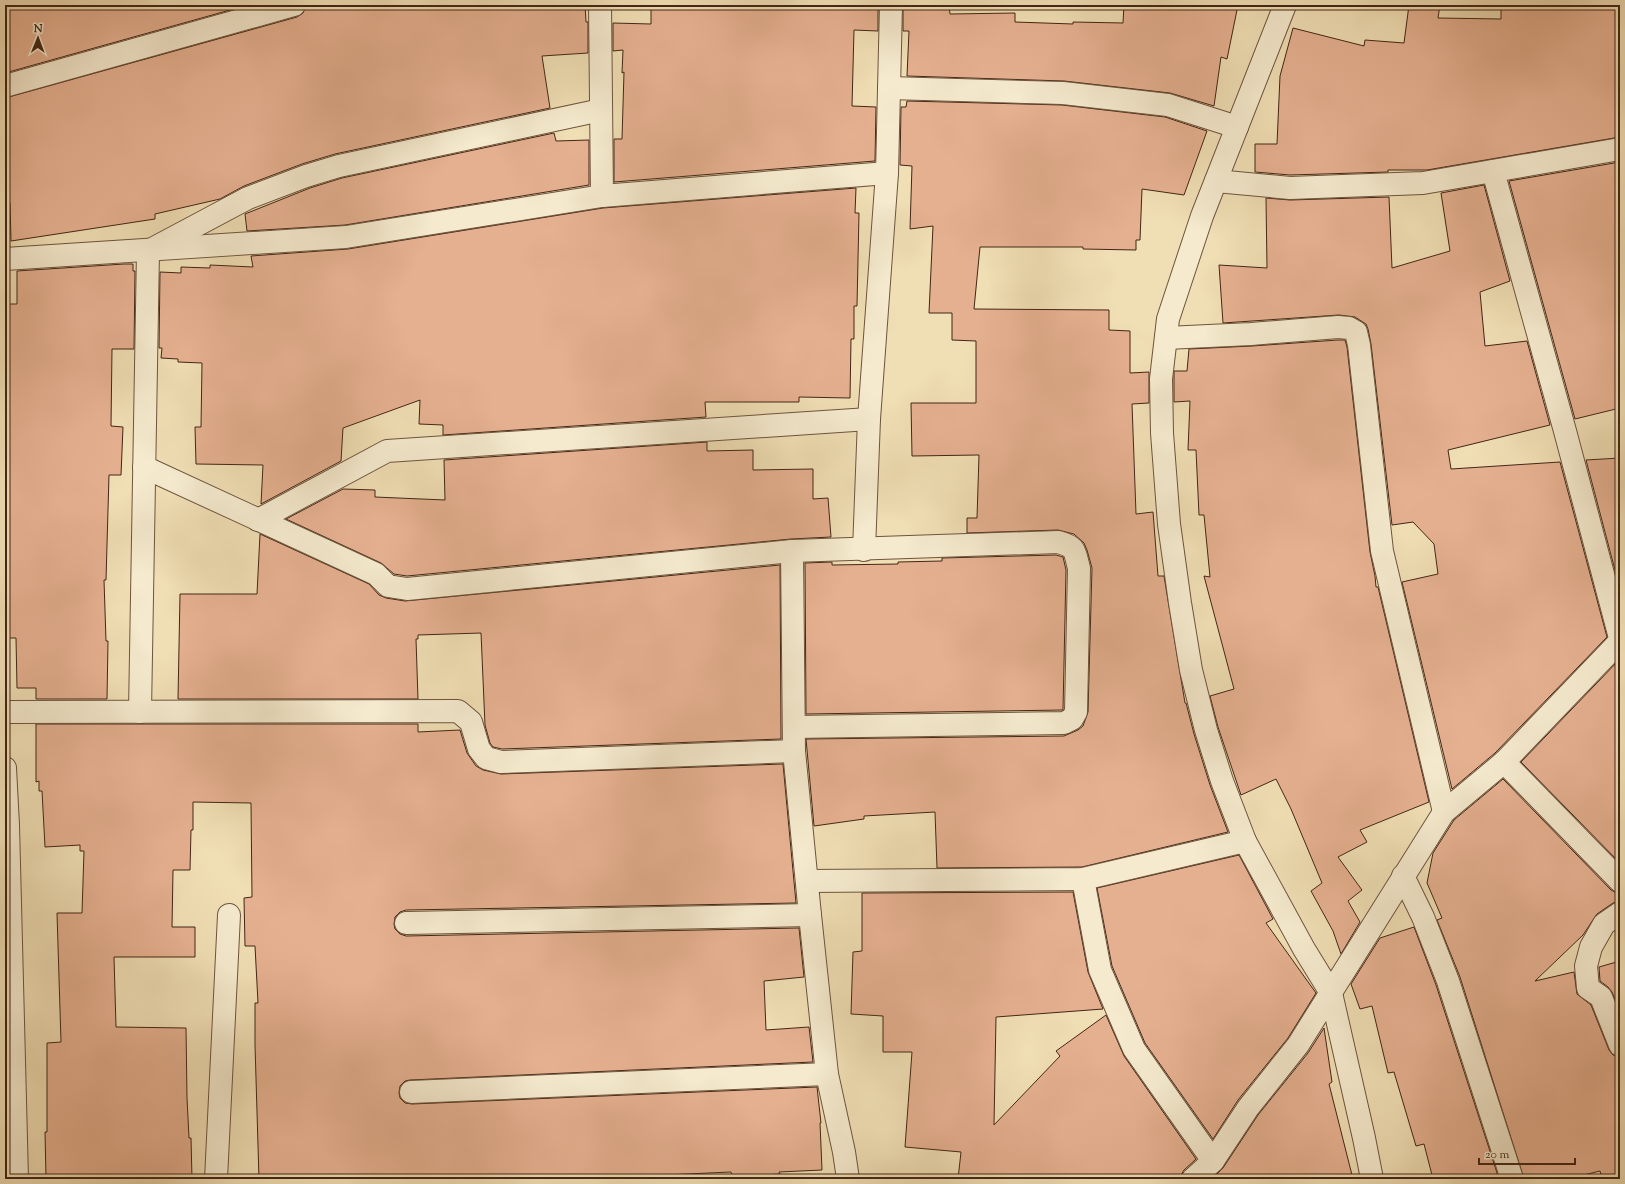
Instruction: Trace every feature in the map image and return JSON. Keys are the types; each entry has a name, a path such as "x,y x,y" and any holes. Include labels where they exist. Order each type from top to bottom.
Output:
{"street":[{"path":"5,86 294,5"},
{"path":"600,5 602,196"},
{"path":"864,550 869,420 887,173 891,5"},
{"path":"1285,5 1202,216 1168,319 1161,379 1162,432 1169,524 1180,603 1191,670 1206,730 1222,781 1245,841 1304,949 1331,994 1372,1179"},
{"path":"889,88 1062,93 1168,105 1237,127"},
{"path":"148,251 248,198 306,176 338,166 601,110"},
{"path":"1216,181 1290,188 1423,183 1620,149"},
{"path":"1493,171 1565,430 1620,638"},
{"path":"5,259 148,251 346,237 602,196 887,173"},
{"path":"140,712 148,251"},
{"path":"1166,338 1251,334 1338,327 1348,328 1356,332 1359,345 1382,552 1444,812"},
{"path":"258,520 387,451 869,420"},
{"path":"144,467 376,574 388,586 407,589 792,551 864,550 1058,542 1071,546 1074,550 1079,568 1076,712 1072,719 1064,722 794,727"},
{"path":"792,551 794,751 827,1074 844,1152 848,1179"},
{"path":"1193,1179 1213,1161 1248,1108 1298,1045 1444,812 1504,762 1620,641"},
{"path":"5,712 458,711 471,722 479,749 486,758 501,762 794,751"},
{"path":"1504,762 1620,881"},
{"path":"5,768 8,824 17,1179"},
{"path":"807,881 1083,879 1245,841"},
{"path":"1403,876 1423,917 1448,981 1512,1179"},
{"path":"1083,879 1100,970 1134,1049 1213,1161"},
{"path":"1620,913 1604,924 1591,947 1586,966 1588,988 1601,997 1617,1041 1620,1045"},
{"path":"216,1179 229,915"},
{"path":"406,923 810,915"},
{"path":"410,1092 827,1074"}],"building":[{"path":"5,5 248,5 5,73"},
{"path":"306,5 585,5 586,22 588,22 588,53 542,56 550,108 335,154 302,164 244,186 220,199 155,214 155,219 11,241 10,204 5,181 5,98 297,17 303,13"},
{"path":"651,5 878,5 878,31 854,30 852,106 876,107 875,161 614,182 614,139 622,139 624,72 622,73 623,50 613,51 613,23 651,24"},
{"path":"903,5 949,5 950,14 1015,13 1015,22 1073,24 1073,22 1123,23 1124,5 1238,5 1227,59 1221,57 1214,106 1170,93 1064,81 907,76 909,31 903,31"},
{"path":"1409,5 1440,5 1438,18 1501,19 1501,5 1620,5 1620,137 1427,170 1388,170 1388,172 1290,175 1255,172 1255,144 1277,144 1280,76 1293,28 1364,46 1365,40 1404,43"},
{"path":"907,101 1062,105 1165,117 1207,131 1184,195 1142,189 1140,240 1136,240 1136,250 1083,249 1083,247 980,247 974,309 1109,310 1109,330 1130,331 1130,373 1149,372 1149,403 1132,404 1136,514 1153,512 1158,576 1164,576 1185,703 1210,785 1228,832 1082,867 937,868 935,812 864,816 864,819 814,826 806,739 1064,736 1078,730 1083,726 1088,712 1092,568 1084,543 1074,534 1058,530 967,533 967,518 977,518 979,455 912,456 911,403 976,403 976,341 952,340 952,313 929,313 933,226 910,229 912,166 900,165 901,107 906,107"},
{"path":"554,133 556,141 589,140 589,185 345,225 247,231 245,214 310,188 342,178"},
{"path":"1620,162 1620,408 1575,419 1509,181"},
{"path":"1484,185 1510,281 1480,292 1485,346 1527,341 1550,425 1448,450 1451,469 1560,462 1607,637 1495,753 1452,789 1402,582 1438,574 1434,544 1413,522 1392,525 1371,344 1366,324 1355,317 1339,315 1223,323 1219,265 1267,268 1266,198 1290,200 1389,197 1392,268 1450,251 1441,193"},
{"path":"856,188 855,213 859,213 857,306 854,306 854,339 851,339 850,398 799,397 799,402 705,402 706,417 443,435 443,425 419,424 420,400 343,428 341,461 261,504 263,465 196,464 195,427 201,427 202,363 178,362 178,359 161,358 162,348 159,348 160,272 181,273 181,267 210,268 210,265 253,267 251,256 348,249 603,208"},
{"path":"133,264 133,271 135,271 134,349 112,349 111,426 123,427 121,475 109,475 106,580 104,580 106,641 108,641 107,699 36,699 36,688 17,688 16,638 6,638 5,304 17,304 17,271"},
{"path":"1345,340 1347,347 1370,552 1376,587 1378,587 1429,802 1360,830 1367,842 1338,857 1362,890 1348,901 1360,922 1341,954 1333,931 1311,891 1322,883 1291,809 1276,779 1241,795 1218,727 1210,696 1234,689 1204,576 1210,577 1204,515 1199,515 1196,450 1188,450 1190,401 1174,402 1174,371 1187,371 1189,349"},
{"path":"707,442 707,451 753,450 753,470 813,469 813,499 828,498 831,537 791,539 407,576 394,574 381,563 286,519 343,489 375,490 375,497 445,500 444,460"},
{"path":"1620,458 1620,589 1586,460"},
{"path":"260,534 369,584 379,595 386,598 405,601 780,565 781,739 502,749 493,747 490,743 485,725 481,633 418,635 418,639 416,639 418,699 178,699 180,594 257,594"},
{"path":"1056,555 1063,557 1066,570 1063,710 806,714 805,563 832,562 832,565 898,564 898,562 942,561 942,558"},
{"path":"1620,659 1620,863 1521,762"},
{"path":"36,724 418,724 418,732 460,730 467,753 476,766 483,770 501,774 783,764 796,903 406,910 400,912 395,917 394,924 395,929 400,934 406,936 799,928 804,977 764,981 766,1030 809,1027 813,1062 410,1080 405,1081 400,1086 399,1093 400,1098 405,1103 412,1104 817,1087 821,1123 822,1170 779,1172 780,1174 732,1177 731,1172 665,1175 665,1179 452,1179 452,1175 369,1176 369,1179 259,1179 255,1045 255,1003 258,1003 255,946 245,946 244,898 252,897 251,803 193,802 193,830 191,830 190,870 173,870 172,927 195,927 195,957 114,957 116,1027 186,1028 187,1098 189,1138 191,1138 192,1179 46,1178 45,1132 47,1132 47,1043 61,1042 57,913 82,913 84,851 80,851 80,845 45,847 42,791 39,791 39,781 36,782"},
{"path":"1503,779 1611,890 1620,895 1620,901 1613,903 1597,914 1583,935 1535,981 1574,972 1577,994 1591,1005 1609,1050 1613,1055 1620,1057 1620,1179 1602,1179 1600,1171 1567,1179 1524,1179 1460,977 1437,920 1442,918 1427,883 1433,853 1454,820"},
{"path":"1239,855 1273,919 1266,923 1316,993 1288,1038 1238,1100 1213,1139 1145,1043 1112,966 1097,888"},
{"path":"1073,892 1088,972 1103,1009 996,1017 994,1125 1060,1056 1056,1051 1106,1015 1124,1056 1196,1159 1184,1170 1181,1175 1181,1179 958,1179 961,1152 905,1147 912,1052 883,1052 883,1016 851,1014 853,952 862,951 862,893"},
{"path":"1414,927 1436,985 1499,1179 1433,1179 1424,1144 1416,1146 1394,1072 1388,1073 1372,1006 1360,1009 1351,984 1380,938"},
{"path":"1620,961 1620,1011 1612,992 1600,981 1599,967"},
{"path":"1324,1028 1332,1082 1329,1084 1353,1179 1212,1179 1223,1168 1258,1115 1308,1053"}]}
